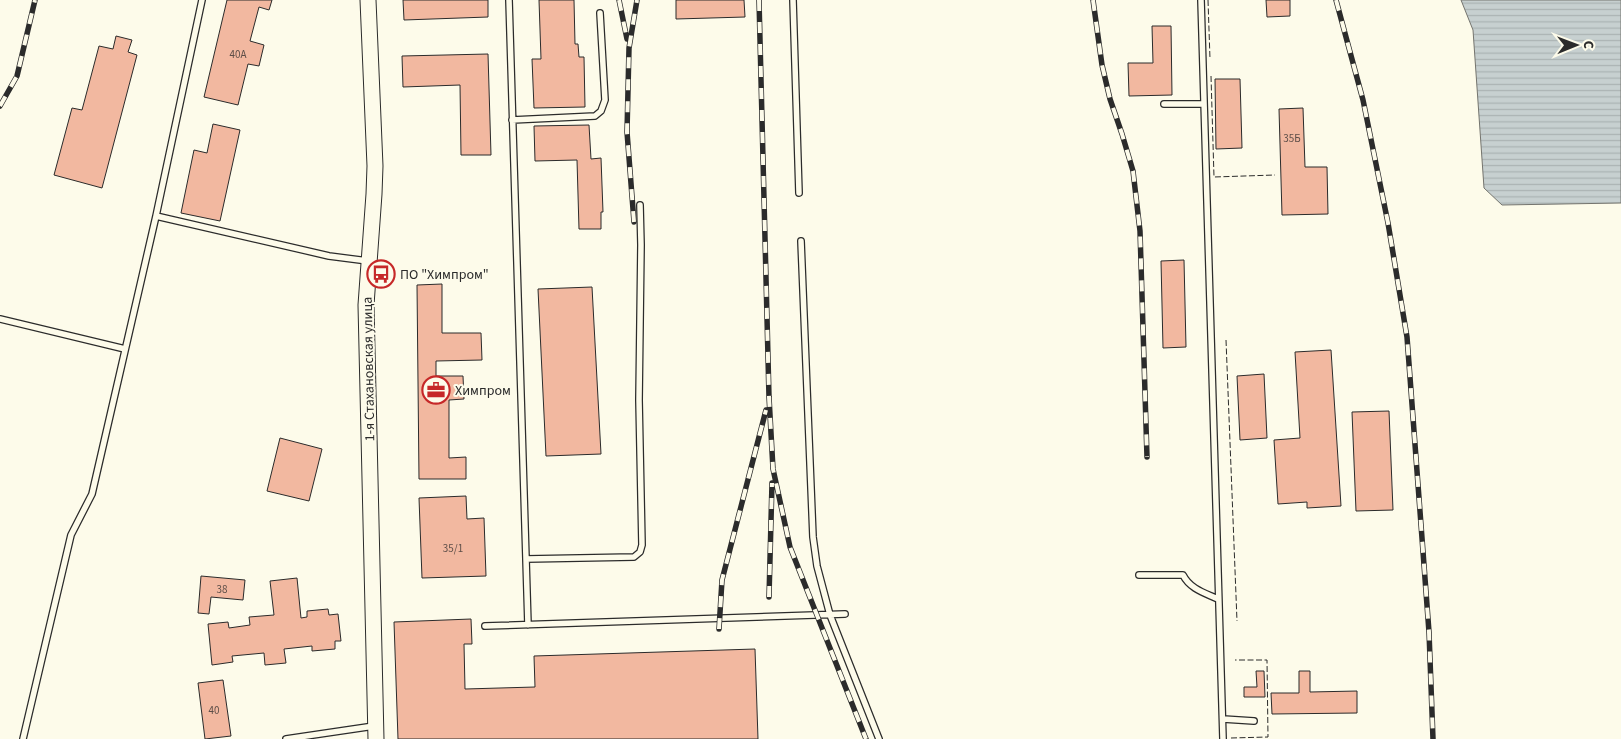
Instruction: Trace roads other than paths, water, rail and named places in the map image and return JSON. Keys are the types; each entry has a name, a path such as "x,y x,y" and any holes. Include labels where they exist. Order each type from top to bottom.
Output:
{"main road":[{"name":"1-я Стахановская улица","path":"368,0 375,166 366,305 376,732"}],"lane":[{"path":"23,739 72,535 92,494 156,216 202,0"},
{"path":"508,0 528,624"},
{"path":"793,0 800,193"},
{"path":"1201,0 1223,739"},
{"path":"512,120 595,116 602,111 605,100 600,13"},
{"path":"1164,104 1204,104"},
{"path":"526,559 634,556 640,552 642,545 639,400 642,245 640,205"},
{"path":"156,216 328,256 369,261"},
{"path":"801,241 813,538 817,566 830,615 880,739"},
{"path":"0,318 125,349"},
{"path":"1139,575 1183,574 1186,581 1197,590 1218,599"},
{"path":"485,626 845,614"},
{"path":"1223,719 1254,721"},
{"path":"286,739 376,732"}],"railway":[{"path":"0,106 17,76 35,0"},
{"path":"619,0 627,39"},
{"path":"634,222 627,132 629,48 637,0"},
{"path":"759,0 769,397 773,469 790,547 866,739"},
{"path":"1093,0 1102,65 1110,99 1133,171 1140,231 1147,457"},
{"path":"1336,0 1363,100 1388,223 1407,337 1429,632 1433,739"},
{"path":"719,629 722,580 766,410"},
{"path":"769,597 772,483"}],"place":[{"name":"ПО \"Химпром\"","path":"381,274"},
{"name":"Химпром","path":"436,390"}]}
